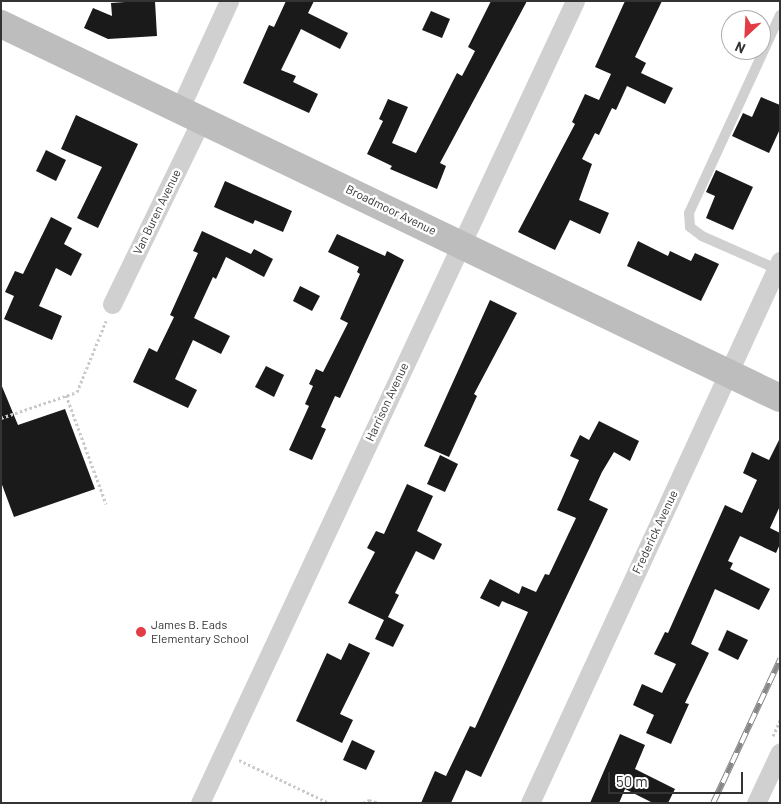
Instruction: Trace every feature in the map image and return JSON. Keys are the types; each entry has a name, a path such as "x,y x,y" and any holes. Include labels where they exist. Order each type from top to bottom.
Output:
{"street":[{"name":"Van Buren Avenue","path":"112,304 191,114 229,1"},
{"name":"Harrison Avenue","path":"200,803 575,1"},
{"name":"Broadmoor Avenue","path":"1,24 780,398"},
{"name":"Frederick Avenue","path":"530,803 728,373 779,267"},
{"path":"756,803 780,752"}],"lane":[{"path":"779,267 702,236 690,227 688,212 780,15"}],"path":[{"path":"1,418 77,392 112,304"},
{"path":"66,395 106,504"},
{"path":"238,760 329,803"},
{"path":"363,803 369,800 378,803"}],"building":[{"path":"155,1 157,36 108,39 84,28 93,8 112,16 111,3"},
{"path":"286,1 314,1 308,13 348,33 340,49 301,29 281,70 296,76 293,82 318,94 309,113 243,83 269,25 274,27"},
{"path":"491,1 527,1 440,163 446,166 437,189 390,169 392,166 367,154 383,121 379,119 388,99 408,107 392,143 416,153 457,73 462,76 475,51 468,47"},
{"path":"625,1 662,1 635,57 646,63 641,73 673,88 665,104 627,86 616,110 612,108 599,135 595,133 582,159 592,164 579,200 609,213 600,234 570,220 555,250 518,232 575,124 572,122 585,94 599,100 611,74 595,67"},
{"path":"431,11 450,19 442,38 422,30"},
{"path":"761,97 780,105 780,129 769,153 732,136 743,113 752,117"},
{"path":"76,115 138,144 98,228 77,218 102,167 61,149"},
{"path":"46,150 66,160 56,181 36,171"},
{"path":"716,170 753,187 733,230 706,218 715,196 706,192"},
{"path":"225,181 292,211 283,232 255,220 253,224 214,207"},
{"path":"51,217 72,228 64,244 82,254 71,276 56,268 39,306 62,316 52,340 4,319 14,296 5,292 15,271 23,274"},
{"path":"202,231 251,254 254,249 273,259 264,277 226,257 216,279 213,277 194,318 230,336 221,354 193,340 175,379 197,390 188,408 133,382 149,348 157,352 174,317 170,315 198,253 193,251"},
{"path":"337,234 385,256 387,251 404,260 340,398 335,396 321,427 326,429 312,460 289,450 309,406 305,404 313,386 309,384 316,369 323,372 348,323 340,319 360,274 357,272 359,267 328,252"},
{"path":"638,241 668,256 670,251 691,261 695,253 719,264 701,301 627,266"},
{"path":"300,286 320,296 312,311 293,301"},
{"path":"490,300 517,313 474,394 477,396 449,457 424,446"},
{"path":"266,366 284,375 274,397 255,387"},
{"path":"1,384 18,425 65,409 95,489 14,517 1,482"},
{"path":"599,421 639,441 630,461 614,452 589,500 608,509 481,777 466,770 451,803 421,803 435,771 446,776 470,726 475,728 528,612 502,601 499,607 480,598 490,579 519,594 522,586 536,592 545,574 549,575 576,518 557,510 579,460 570,456 580,435 589,440"},
{"path":"780,438 780,506 770,528 780,533 780,544 776,553 740,536 728,561 733,563 730,569 770,589 759,610 715,589 691,644 709,653 685,703 689,704 671,744 646,733 654,715 633,705 642,684 662,693 676,664 654,654 665,632 668,633 725,505 742,513 757,480 743,473 752,452 769,460"},
{"path":"440,455 458,464 445,492 427,484"},
{"path":"407,484 433,496 417,531 442,544 434,560 416,551 395,593 399,595 388,617 404,625 393,647 375,639 384,620 348,603 375,552 367,548 376,531 384,534"},
{"path":"727,630 748,640 738,660 718,650"},
{"path":"349,643 370,653 340,714 353,720 342,743 296,721 327,653 341,660"},
{"path":"620,734 645,745 635,769 675,789 668,803 653,803 625,789 619,803 590,803"},
{"path":"352,740 375,751 366,770 343,760"}],"railway":[{"path":"713,803 780,659"}],"place":[{"name":"James B. Eads Elementary School","path":"141,632"}]}
